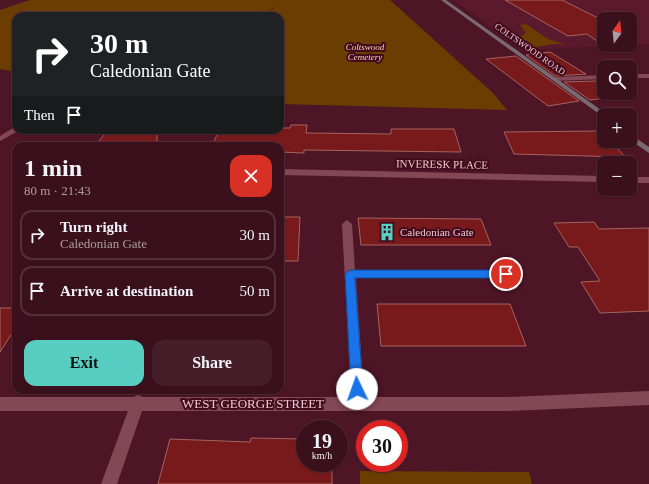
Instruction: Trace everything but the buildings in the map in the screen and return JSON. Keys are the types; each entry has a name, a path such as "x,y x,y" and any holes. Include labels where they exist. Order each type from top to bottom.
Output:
{"main road":[{"name":"COLTSWOOD ROAD","path":"444,0 597,110"},
{"path":"637,142 649,152"}],"street":[{"path":"637,76 649,76"},
{"path":"555,80 597,77"},
{"path":"1,138 12,132"},
{"name":"INVERESK PLACE","path":"284,172 597,179"},
{"path":"637,180 649,180"},
{"path":"347,224 358,404"},
{"path":"350,274 506,274"},
{"name":"WEST GEORGE STREET","path":"0,404 138,402 510,404 649,398"},
{"path":"109,484 138,402"}],"shaded area":[{"path":"453,0 649,0 649,44 637,45 637,12 597,12 597,47 525,50"}],"green space":[{"name":"Coltswood Cemetery","path":"30,0 390,0 493,93 507,110 284,104 284,12 269,12 278,4 268,12 12,12 12,71 0,69 0,10"},
{"path":"526,24 548,39 564,44 553,44 525,49 514,41 526,33 520,25"},
{"path":"408,471 529,472 532,484 360,484 360,472"}],"place":[{"name":"Caledonian Gate","path":"387,232"}],"route":[{"path":"357,389 350,274 506,274"}]}
